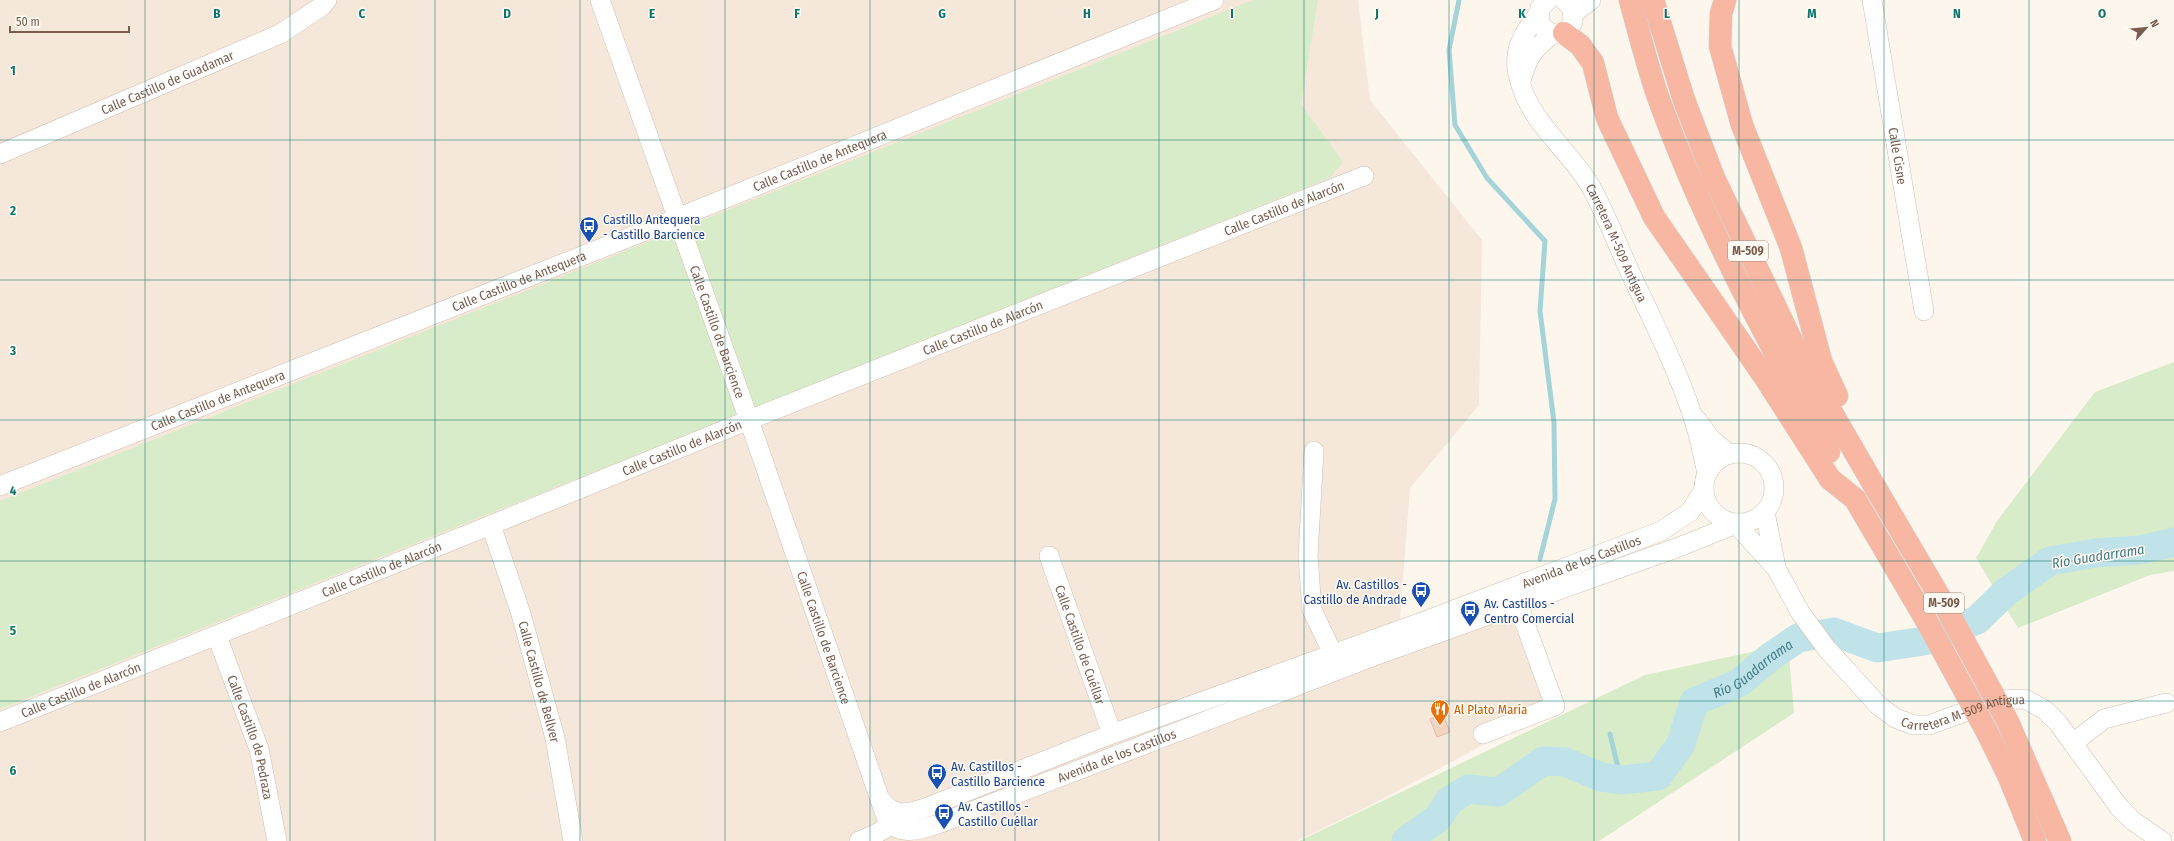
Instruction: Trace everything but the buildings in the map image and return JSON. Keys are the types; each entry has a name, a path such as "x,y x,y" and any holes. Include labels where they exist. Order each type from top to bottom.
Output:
{"highway":[{"name":"M-509","path":"1630,0 1660,103 1693,185 1725,256 1779,361 1855,499 1926,620 1987,732 2009,777 2035,841"},
{"name":"M-509","path":"1653,0 1684,100 1714,178 1799,356 1945,606 2008,722 2060,841"},
{"path":"1725,0 1721,14 1720,46 1742,125 1791,248 1821,361 1845,414 1860,461"},
{"path":"1559,33 1580,44 1593,62 1607,118 1654,217 1766,379 1830,479 1855,499"}],"street":[{"name":"Calle Castillo de Guadamar","path":"0,154 280,34 322,6 327,0"},
{"name":"Calle Castillo de Barcience","path":"600,0 888,812"},
{"name":"Calle Castillo de Antequera","path":"0,486 677,218 1214,0"},
{"path":"1520,84 1526,61 1536,47 1571,26 1569,6 1591,0"},
{"name":"Calle Cisne","path":"1872,0 1924,311"},
{"path":"1542,5 1542,27 1559,33"},
{"name":"Carretera M-509 Antigua","path":"1542,5 1521,38 1515,55 1520,84 1525,98 1539,121 1573,161 1591,187 1659,334 1692,414 1707,473"},
{"name":"Calle Castillo de Alarcón","path":"0,722 217,636 749,420 1364,176"},
{"name":"Carretera M-509 Antigua","path":"1692,414 1711,439 1729,454"},
{"path":"1314,451 1308,556 1312,610 1333,654"},
{"path":"1739,453 1750,455 1760,460 1767,467 1772,477 1774,489 1772,501 1765,512 1752,521 1736,524 1724,520 1714,513 1707,503 1703,491 1707,473 1716,461 1729,454 1739,453"},
{"name":"Avenida de los Castillos","path":"888,812 900,814 925,808 1112,734 1333,654 1661,531 1690,512 1703,491"},
{"name":"Carretera M-509 Antigua","path":"1765,512 1776,568"},
{"name":"Carretera M-509 Antigua","path":"1736,524 1776,568 1812,629 1827,649 1878,705 1895,718 1914,725 1930,725 1998,700 2025,699 2045,710 2058,724 2119,807 2133,821 2162,841"},
{"name":"Avenida de los Castillos","path":"888,812 903,831 918,830 940,823 1377,655 1679,547 1736,524"},
{"name":"Calle Castillo de Bellver","path":"492,525 521,614 555,738 573,841"},
{"name":"Calle Castillo de Cuéllar","path":"1049,556 1112,734"},
{"path":"1483,734 1555,706 1518,604"},
{"name":"Calle Castillo de Pedraza","path":"217,636 259,749 277,841"},
{"path":"2073,743 2104,719 2166,703"},
{"path":"859,841 881,831 888,812"}],"shaded area":[{"path":"0,0 1358,0 1370,100 1482,240 1479,405 1410,488 1397,658 1510,614 1548,710 1379,801 1297,841 0,841"}],"green space":[{"path":"1253,0 1318,0 1301,104 1343,162 1330,178 0,709 0,501"},
{"path":"2174,362 2174,571 2150,575 2018,628 1976,558 1997,521 2095,392"},
{"path":"1788,644 1794,713 1599,841 1299,841 1645,675"}],"waterway":[{"path":"1459,0 1449,50 1455,125 1487,178 1545,241 1540,311 1554,423 1555,499 1540,559"},
{"name":"Río Guadarrama","path":"1406,841 1439,817 1449,801 1468,789 1499,792 1543,761 1565,762 1601,777 1621,780 1658,776 1681,744 1694,702 1739,683 1770,657 1798,638 1834,632 1877,648 1924,641 1977,620 2007,591 2050,561 2095,553 2140,550 2174,542"},
{"path":"1610,734 1621,780"}],"place":[{"name":"Castillo Antequera - Castillo Barcience","path":"589,243"},
{"name":"Av. Castillos - Castillo de Andrade","path":"1421,608"},
{"name":"Av. Castillos - Centro Comercial","path":"1470,627"},
{"name":"Al Plato María","path":"1440,726"},
{"name":"Av. Castillos - Castillo Barcience","path":"937,790"},
{"name":"Av. Castillos - Castillo Cuéllar","path":"944,830"}]}
